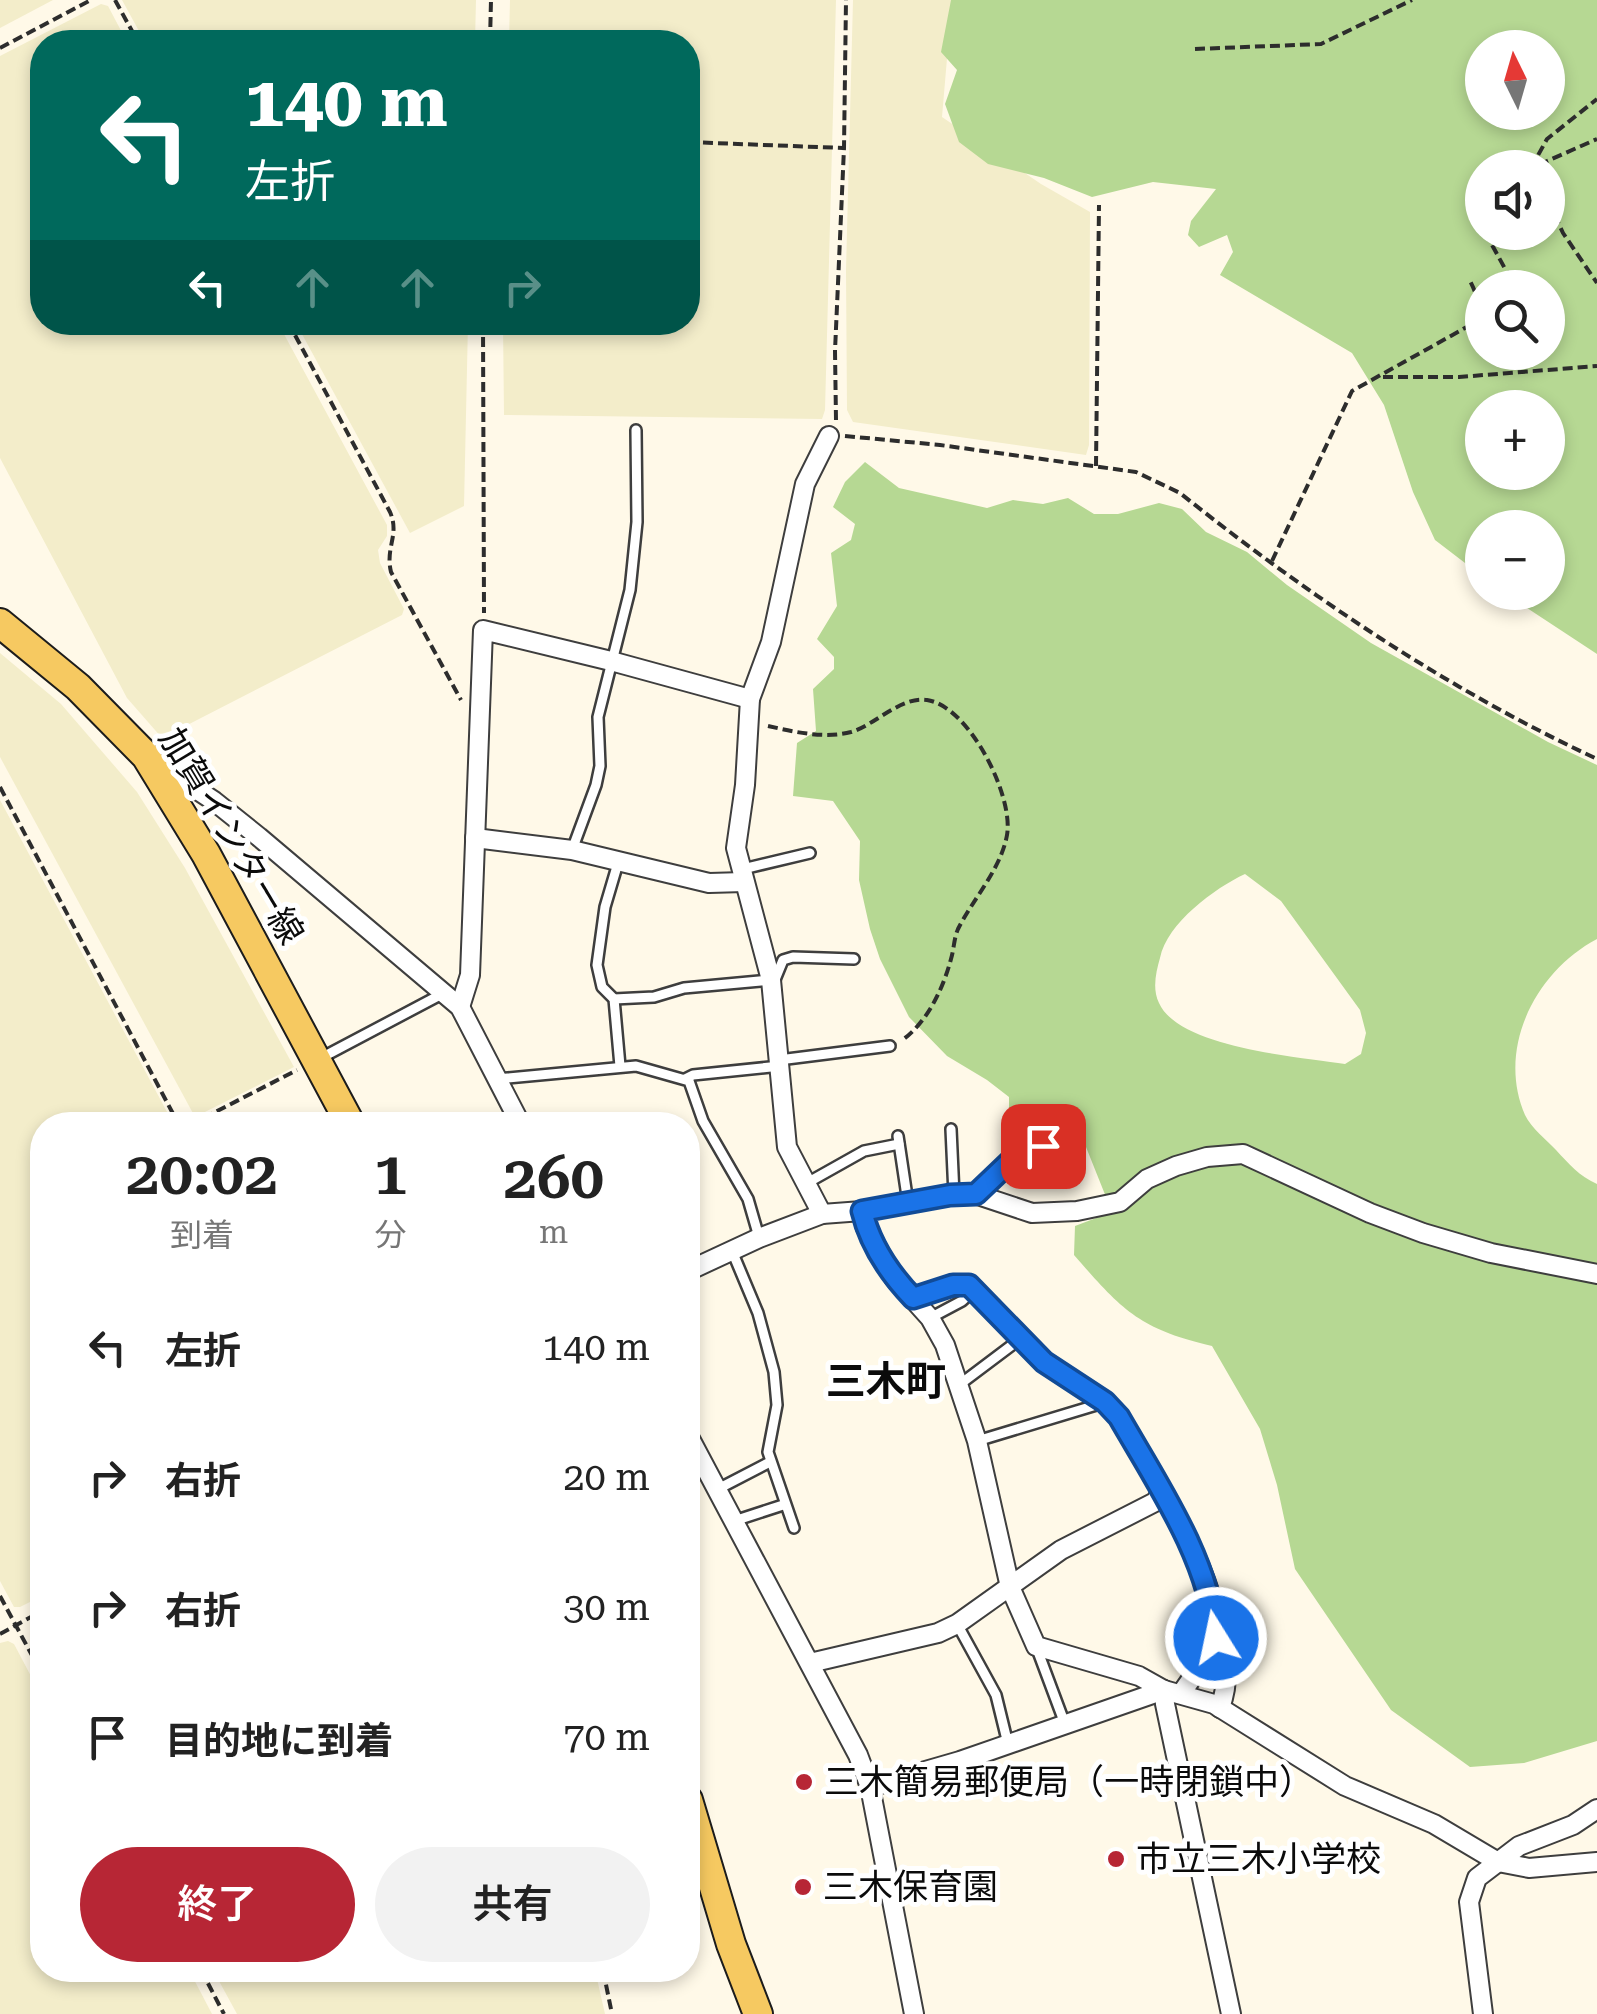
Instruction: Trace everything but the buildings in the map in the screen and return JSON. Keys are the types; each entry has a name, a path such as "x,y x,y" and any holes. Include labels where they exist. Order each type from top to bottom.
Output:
{"main road":[{"name":"加賀インター線","path":"0,623 78,687 146,756 206,854 344,1112"},
{"path":"700,1839 758,2014"}],"street":[{"path":"822,1214 786,1147 771,982 736,848 750,700 771,642 805,484 828,436"},
{"path":"460,1008 470,975 484,630 750,700"},
{"path":"146,756 214,801 445,993 460,1008 514,1112"},
{"path":"475,838 572,850 709,883 742,876"},
{"path":"700,1266 822,1214 976,1194 1032,1213 1078,1212 1120,1202 1146,1179 1176,1166 1243,1154 1423,1233 1597,1274"},
{"path":"862,1211 866,1228 894,1278 930,1318 945,1345 977,1441 1010,1587 1036,1646 1150,1680 1220,1708 1345,1786 1434,1824 1498,1862 1529,1868 1597,1862"},
{"path":"913,1298 953,1285 969,1285 1044,1362 1105,1402 1119,1417 1201,1572 1214,1606 1216,1638 1227,1667 1228,1687 1220,1708"},
{"path":"700,1459 858,1755 870,1787 914,2014"},
{"path":"810,1663 938,1633 958,1624 1061,1550 1142,1510 1161,1493"},
{"path":"1216,1638 1164,1704 1231,2014"},
{"path":"870,1787 1173,1692"},
{"path":"1483,2014 1469,1902 1477,1878 1519,1846 1573,1825 1597,1808"}],"lane":[{"path":"572,850 596,785 600,766 598,717 625,618 636,553 636,430"},
{"path":"742,876 810,854"},
{"path":"618,863 605,906 597,966 602,987 614,1000 620,1066"},
{"path":"614,1000 654,997 684,988 771,982 777,980 782,960 792,957 854,958"},
{"path":"316,1060 445,993"},
{"path":"686,1079 693,1074 890,1046"},
{"path":"497,1080 636,1066 689,1081 700,1112"},
{"path":"700,1112 748,1199 759,1238"},
{"path":"976,1194 1018,1154 1043,1146 1067,1118"},
{"path":"951,1129 954,1195"},
{"path":"807,1183 864,1151 899,1140 908,1203"},
{"path":"732,1251 758,1313 774,1372 777,1404 768,1452 794,1528"},
{"path":"930,1318 974,1290"},
{"path":"959,1385 1020,1338"},
{"path":"977,1441 1105,1402"},
{"path":"716,1490 770,1462"},
{"path":"732,1522 783,1504"},
{"path":"958,1624 996,1695 1008,1744"},
{"path":"1036,1646 1065,1724"}],"path":[{"path":"34,30 92,0"},
{"path":"115,0 131,30"},
{"path":"490,30 491,0"},
{"path":"846,0 835,350 838,416 828,436 870,437 1096,466 1136,472 1160,482 1383,641 1597,758"},
{"path":"1195,49 1320,44 1412,0"},
{"path":"0,48 30,32"},
{"path":"1541,150 1547,139 1597,99"},
{"path":"1565,153 1597,139"},
{"path":"700,142 844,148"},
{"path":"1096,466 1099,206"},
{"path":"1565,235 1597,283"},
{"path":"1272,561 1352,392 1465,328"},
{"path":"295,335 396,525 387,556 391,572 459,699 478,718"},
{"path":"483,335 484,630"},
{"path":"1378,377 1459,377 1597,366"},
{"path":"749,722 804,734 836,735 856,731 906,703 926,700 952,712 978,745 1001,785 1007,809 1007,835 999,858 956,933 951,960 923,1020 908,1036 890,1046"},
{"path":"0,787 172,1112"},
{"path":"215,1112 316,1060"},
{"path":"0,1596 30,1651"},
{"path":"0,1634 30,1618"},
{"path":"207,1982 224,2014"},
{"path":"605,1982 612,2014"}],"shaded area":[{"path":"0,0 53,0 0,28"},
{"path":"122,0 476,0 475,30 138,30"},
{"path":"510,0 836,0 822,419 504,415 503,335 700,335 700,30 509,30"},
{"path":"853,0 952,0 942,117 1090,212 1086,455 853,422 847,410 846,270"},
{"path":"101,4 108,6 121,30 50,30"},
{"path":"30,41 30,335 284,335 387,525 387,536 378,550 380,563 404,609 402,615 162,738 127,698 0,458 0,56"},
{"path":"303,335 468,335 464,506 410,533"},
{"path":"0,653 61,704 137,792 185,868 294,1067 205,1112 192,1112 0,757"},
{"path":"0,800 167,1112 30,1112 30,1602 14,1607 0,1581"},
{"path":"0,1643 14,1644 30,1674 30,1982 195,1982 212,2014 0,2014"},
{"path":"220,1982 598,1982 605,2014 237,2014"}],"green space":[{"path":"951,0 1597,0 1597,654 1530,610 1565,610 1565,510 1465,510 1465,563 1435,540 1413,492 1384,405 1352,353 1220,275 1233,252 1227,235 1199,247 1188,235 1191,221 1216,189 1153,182 1092,197 1044,178 988,164 959,142 945,104 957,70 941,52"},
{"path":"865,462 899,488 987,508 1013,500 1043,504 1068,498 1094,514 1118,514 1159,503 1182,509 1206,532 1247,552 1371,643 1548,742 1597,765 1597,939 1575,953 1540,991 1527,1014 1515,1064 1517,1090 1528,1120 1575,1169 1597,1184 1597,1741 1524,1763 1470,1767 1391,1710 1295,1569 1260,1429 1212,1346 1166,1332 1134,1315 1074,1255 1075,1226 1112,1212 1086,1147 1037,1137 1009,1125 1009,1097 947,1056 909,1017 880,959 870,929 859,880 860,841 833,801 793,796 797,743 816,731 813,689 834,669 834,657 817,639 837,606 831,553 851,540 855,524 833,507 845,482","holes":["1245,874 1281,901 1360,1010 1366,1033 1361,1054 1345,1064 1215,1040 1190,1031 1171,1018 1157,998 1156,975 1164,945 1182,920 1207,898"]}],"place":[{"name":"三木簡易郵便局（一時閉鎖中）","path":"804,1782"},
{"name":"市立三木小学校","path":"1116,1859"},
{"name":"三木保育園","path":"803,1887"}],"district":[{"name":"三木町","path":"886,1381"}],"route":[{"path":"1043,1146 1018,1154 976,1194 862,1211 866,1228 894,1278 913,1298 953,1285 969,1285 1044,1362 1105,1402 1119,1417 1201,1572 1214,1606 1216,1638"}]}
